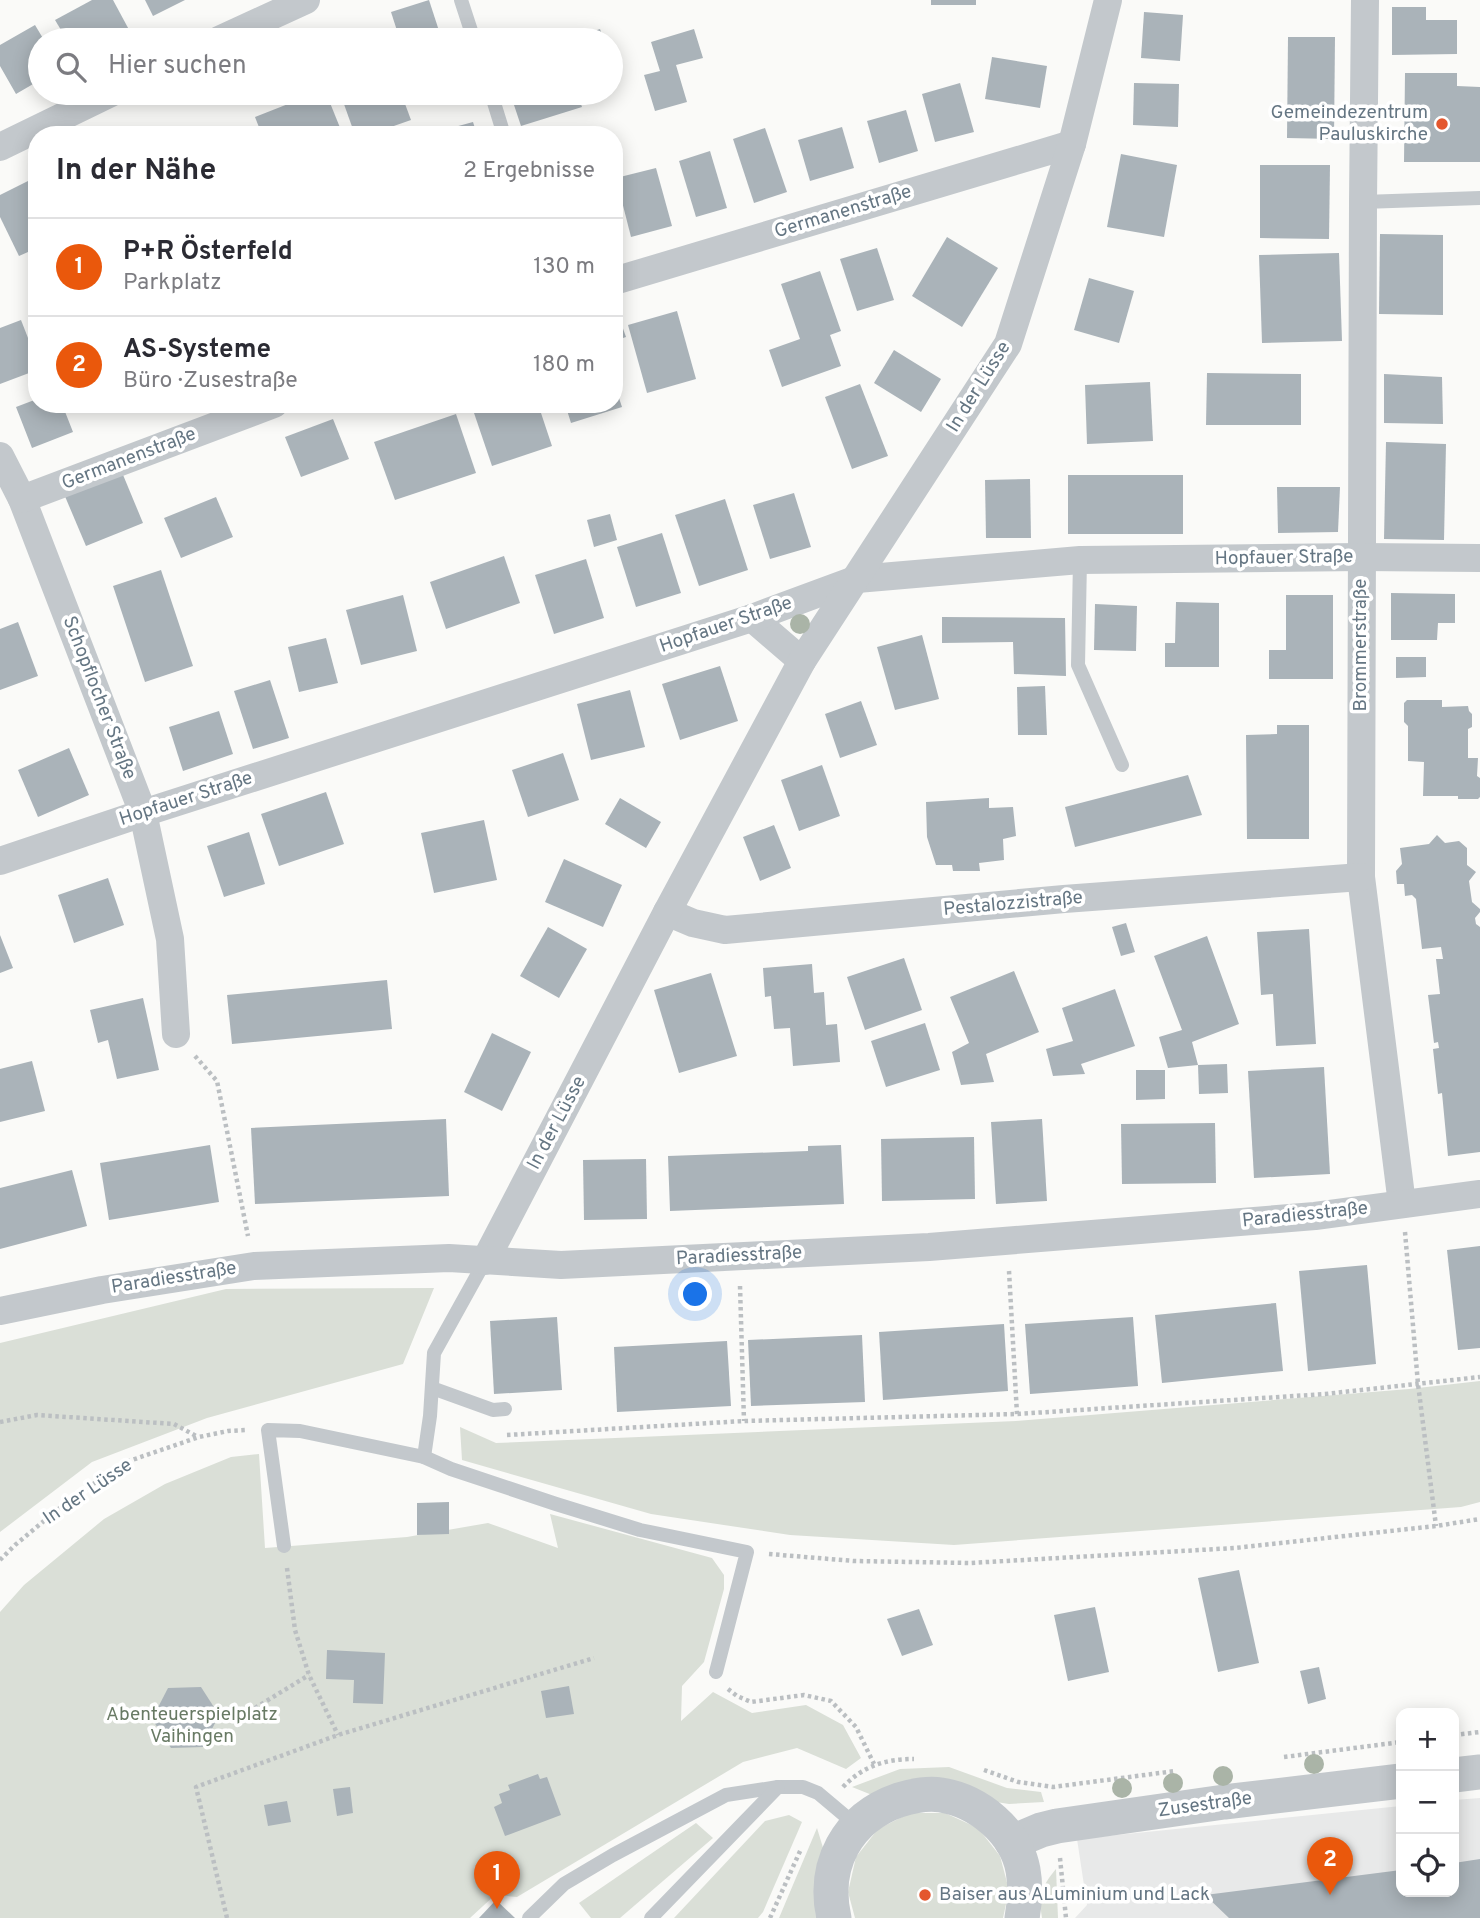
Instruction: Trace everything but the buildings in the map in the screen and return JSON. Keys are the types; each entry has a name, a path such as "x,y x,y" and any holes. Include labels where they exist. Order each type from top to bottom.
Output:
{"street":[{"path":"245,28 306,0"},
{"name":"In der Lüsse","path":"485,1261 667,912 802,661 1008,344 1072,144 1108,0"},
{"name":"Brommerstraße","path":"1365,0 1361,877 1402,1204"},
{"path":"43,126 86,105"},
{"path":"0,147 28,133"},
{"name":"Germanenstraße","path":"623,278 1072,144"},
{"name":"Germanenstraße","path":"22,499 250,413"},
{"name":"Schopflocher Straße","path":"0,456 22,499 143,813 170,939 176,1034"},
{"name":"Hopfauer Straße","path":"0,861 752,618 857,579 1080,560 1480,558"},
{"path":"752,618 802,661"},
{"name":"Pestalozzistraße","path":"667,912 694,923 725,930 1064,899 1361,877"},
{"name":"Paradiesstraße","path":"0,1311 102,1290 254,1266 449,1258 561,1265 1008,1241 1315,1216 1480,1194"},
{"path":"1459,1774 1480,1772"},
{"name":"Zusestraße","path":"1012,1842 1057,1826 1224,1802 1396,1782"},
{"path":"834,1918 830,1899 833,1871 842,1845 856,1825 883,1805 911,1796 941,1795 969,1804 993,1819 1012,1842 1023,1867 1026,1894 1022,1918"}],"lane":[{"path":"461,0 470,28"},
{"path":"495,105 501,126"},
{"path":"1363,202 1480,198"},
{"path":"1080,560 1078,666 1122,765"},
{"name":"In der Lüsse","path":"424,1457 434,1353 485,1261"},
{"path":"432,1388 493,1410 505,1409"},
{"path":"284,1546 268,1430 300,1431 424,1457 451,1469 640,1530 747,1552 716,1672"},
{"path":"529,1918 564,1884 726,1794 778,1787 803,1787 818,1793 856,1825"},
{"path":"651,1918 778,1787"}],"path":[{"path":"176,1034 217,1081 254,1266"},
{"path":"1402,1204 1418,1384 1436,1526"},
{"path":"1008,1241 1017,1414"},
{"path":"739,1256 744,1421"},
{"path":"503,1436 744,1421 1017,1414 1325,1394 1480,1377"},
{"path":"0,1422 37,1415 174,1424 199,1437"},
{"name":"In der Lüsse","path":"0,1560 74,1497 128,1461 199,1437 228,1431 268,1430"},
{"path":"747,1552 854,1561 970,1563 1235,1548 1480,1519"},
{"path":"284,1546 295,1630 309,1675 338,1735"},
{"path":"227,1918 196,1787 338,1735 594,1658"},
{"path":"716,1672 723,1685 737,1696 751,1702 804,1695 831,1701 856,1727 874,1764"},
{"path":"237,1720 309,1675"},
{"path":"1459,1734 1480,1732"}],"shaded area":[{"path":"1480,1798 1480,1918 1075,1918 1087,1905 1077,1839 1396,1807 1396,1897 1459,1897 1459,1800"}],"green space":[{"path":"434,1288 403,1364 207,1418 92,1462 0,1532 0,1343 226,1289"},
{"path":"1480,1381 1480,1502 1461,1507 954,1545 790,1535 651,1514 462,1460 460,1427 496,1443 1016,1421"},
{"name":"Abenteuerspielplatz Vaihingen","path":"259,1454 265,1548 407,1537 488,1523 558,1548 550,1514 712,1558 724,1575 724,1589 704,1662 682,1686 681,1721 713,1692 752,1713 806,1705 843,1725 861,1758 846,1769 797,1748 743,1762 517,1897 495,1895 470,1918 0,1918 0,1612 24,1585 104,1519 165,1484 231,1457"},
{"path":"949,1767 1007,1788 1041,1792 1044,1802 1009,1804 872,1795 852,1787 900,1769"},
{"path":"910,1813 945,1813 978,1828 1000,1856 1009,1890 1003,1918 855,1918 848,1892 856,1857 878,1829"},
{"path":"789,1815 802,1822 758,1918 674,1918 765,1821"},
{"path":"696,1823 713,1838 620,1918 591,1918 579,1903"},
{"path":"817,1828 824,1851 814,1888 816,1918 779,1918"},
{"path":"1056,1869 1058,1918 1042,1918 1042,1891"}],"place":[{"name":"Gemeindezentrum Pauluskirche","path":"1442,124"},
{"name":"Baiser aus ALuminium und Lack","path":"925,1895"},
{"name":"AS-Systeme","path":"1330,1895"},
{"name":"P+R Österfeld","path":"497,1909"}]}
